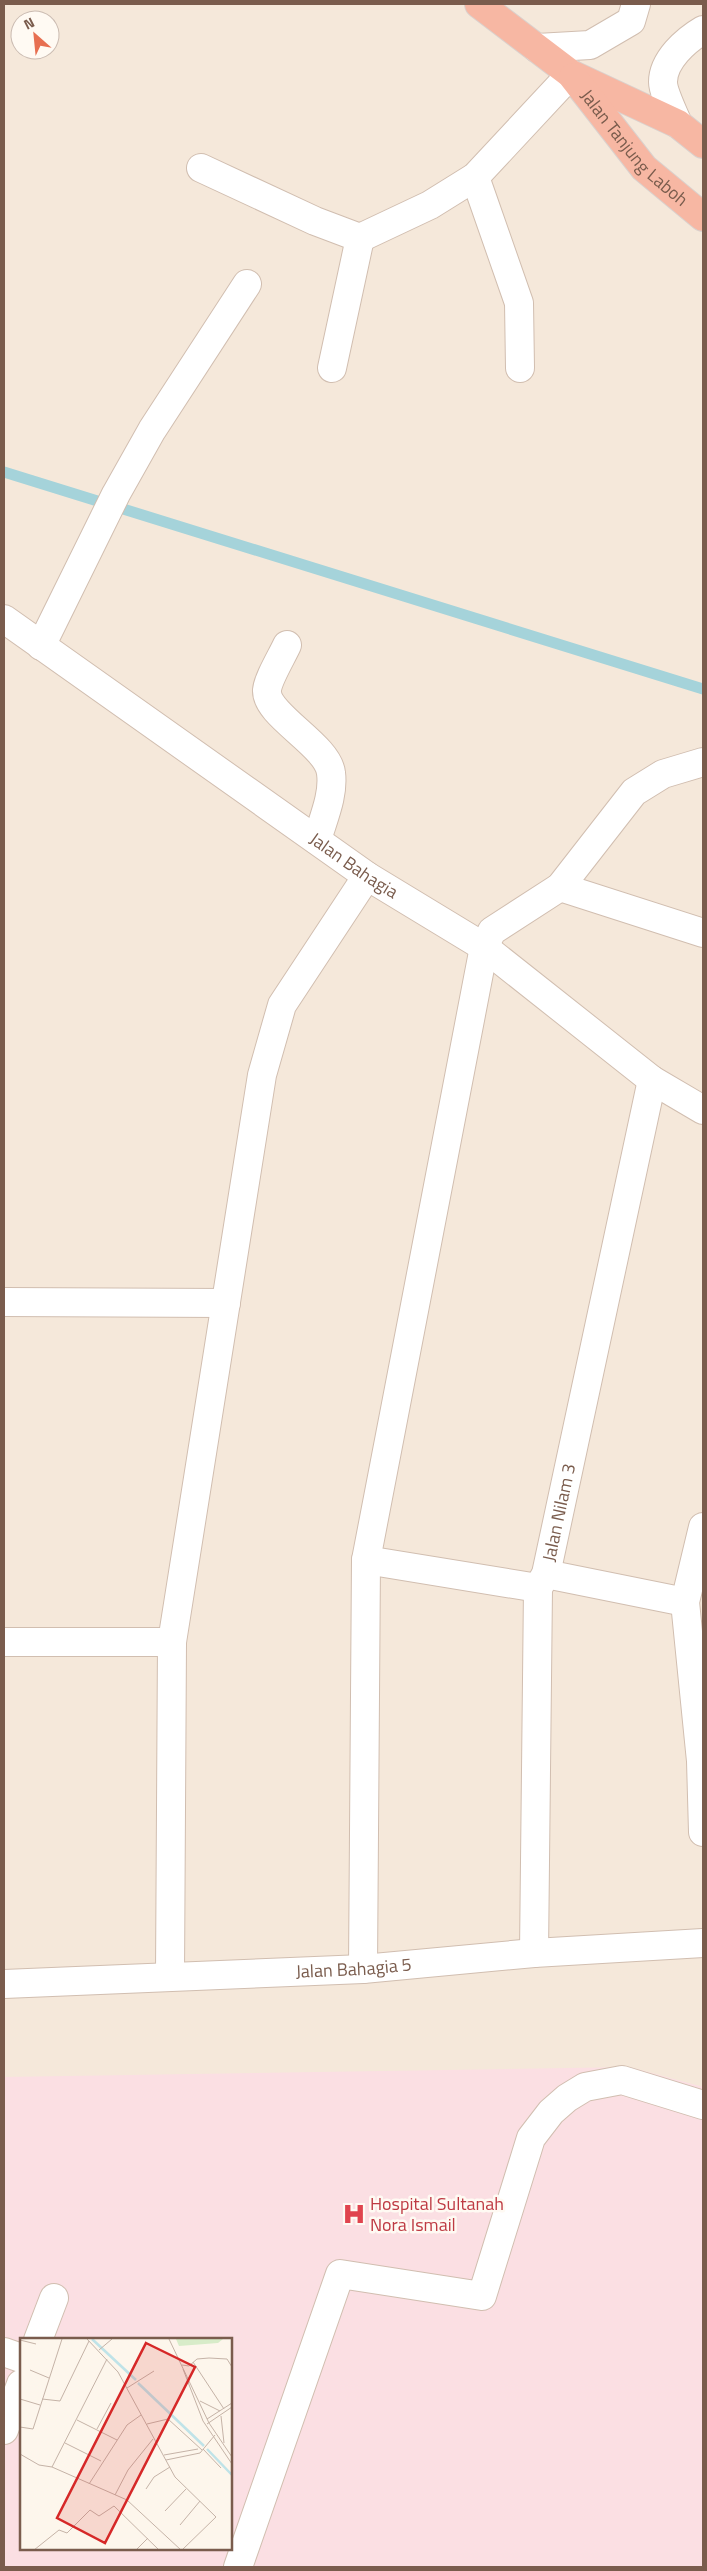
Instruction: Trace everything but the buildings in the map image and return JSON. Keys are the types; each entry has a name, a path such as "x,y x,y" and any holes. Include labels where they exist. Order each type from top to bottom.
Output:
{"highway":[{"name":"Jalan Tanjung Laboh","path":"479,4 571,74 678,124 703,144"},
{"name":"Jalan Tanjung Laboh","path":"571,74 644,168 703,217"}],"street":[{"path":"537,48 590,45 630,21 636,4"},
{"path":"678,124 663,82 670,59 693,36 703,30"},
{"path":"201,168 315,221 360,238 430,205 475,177 571,74"},
{"path":"475,177 519,303 520,368"},
{"path":"332,368 360,238"},
{"path":"41,646 116,494 152,430 248,284"},
{"name":"Jalan Bahagia","path":"4,619 367,876 484,948 652,1080 703,1110"},
{"path":"287,645 267,689 268,699 274,708 316,748 331,771 329,799 317,840"},
{"path":"363,1969 366,1560 484,948 492,931 560,887 634,792 663,774 703,762"},
{"path":"170,1975 172,1642 262,1075 282,1005 367,876"},
{"path":"560,887 703,933"},
{"name":"Jalan Nilam 3","path":"534,1953 542,1581 652,1080"},
{"path":"4,1302 226,1303"},
{"path":"703,1527 685,1602 702,1761 703,1832"},
{"path":"366,1560 542,1581 685,1602"},
{"path":"4,1642 172,1642"},
{"name":"Jalan Bahagia 5","path":"4,1984 170,1975 363,1969 534,1953 703,1943"},
{"path":"238,2567 340,2274 482,2296 531,2138 551,2112 567,2098 585,2087 622,2080 703,2105"},
{"path":"39,2338 54,2298"},
{"path":"4,2352 20,2358"},
{"path":"4,2430 20,2387"}],"shaded area":[{"path":"4,4 703,4 703,2567 4,2567"},
{"name":"Hospital Sultanah Nora Ismail","path":"630,2067 703,2087 703,2567 4,2567 4,2077"}],"waterway":[{"path":"4,472 703,689"}],"place":[{"name":"Hospital Sultanah Nora Ismail","path":"354,2214"}]}
